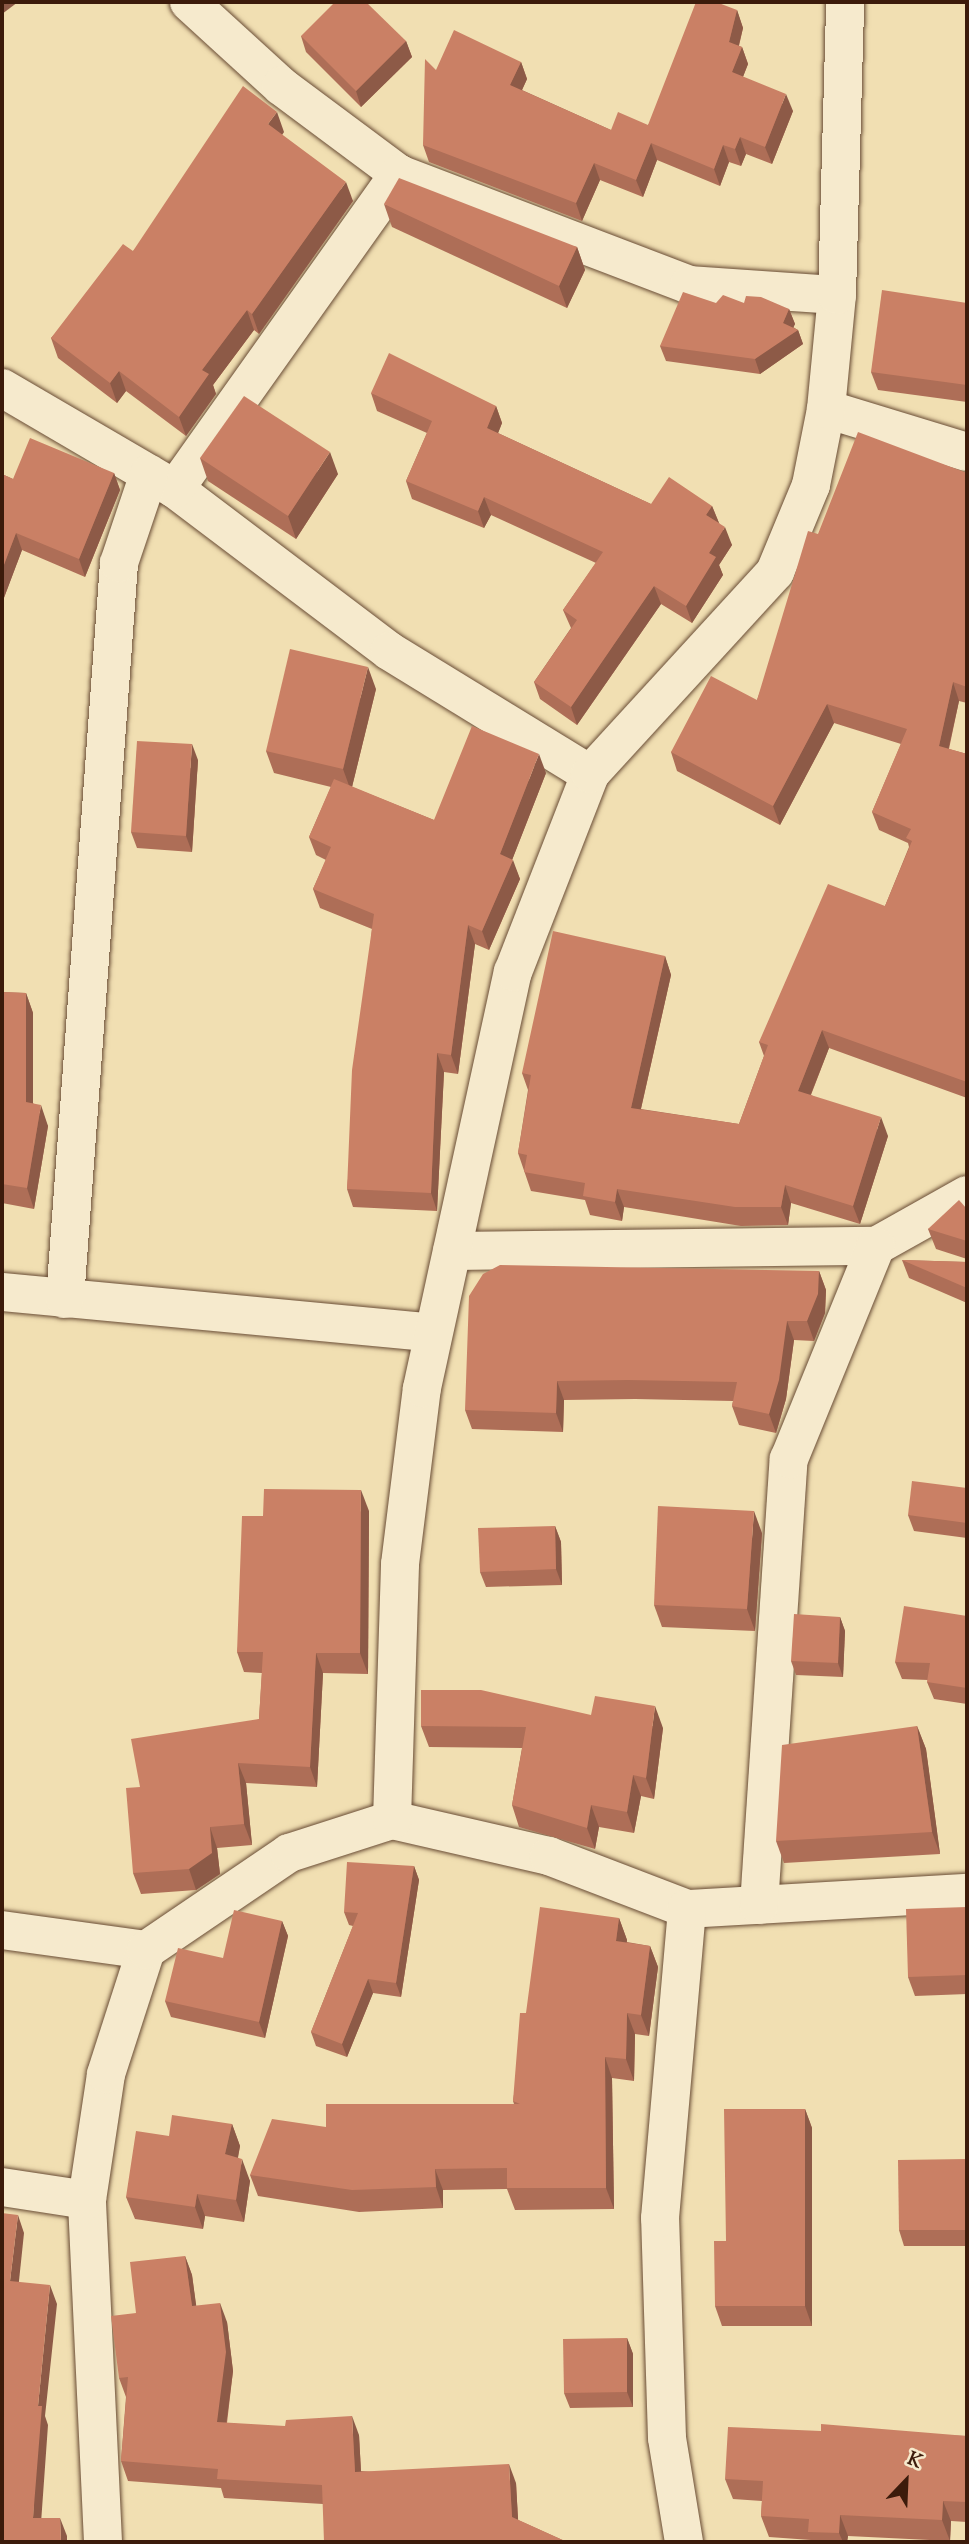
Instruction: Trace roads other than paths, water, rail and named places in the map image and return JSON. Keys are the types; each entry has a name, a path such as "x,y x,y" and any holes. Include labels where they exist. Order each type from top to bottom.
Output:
{"street":[{"path":"189,2 281,86 399,174 689,285 837,295"},
{"path":"392,1820 400,1564 432,1333 513,972 590,774 775,572 811,485 826,408 837,295 845,2"},
{"path":"65,1299 120,563 162,481 399,174"},
{"path":"2,388 162,481 389,651 590,774"},
{"path":"826,408 967,452"},
{"path":"452,1251 876,1246 967,1195"},
{"path":"759,1905 789,1459 876,1246"},
{"path":"2,1292 432,1333"},
{"path":"103,2542 87,2200 106,2074 146,1950 289,1853 392,1820 549,1856 687,1909 967,1893"},
{"path":"684,2542 667,2438 660,2218 687,1909"},
{"path":"2,1930 146,1950"},
{"path":"2,2187 87,2200"}]}
